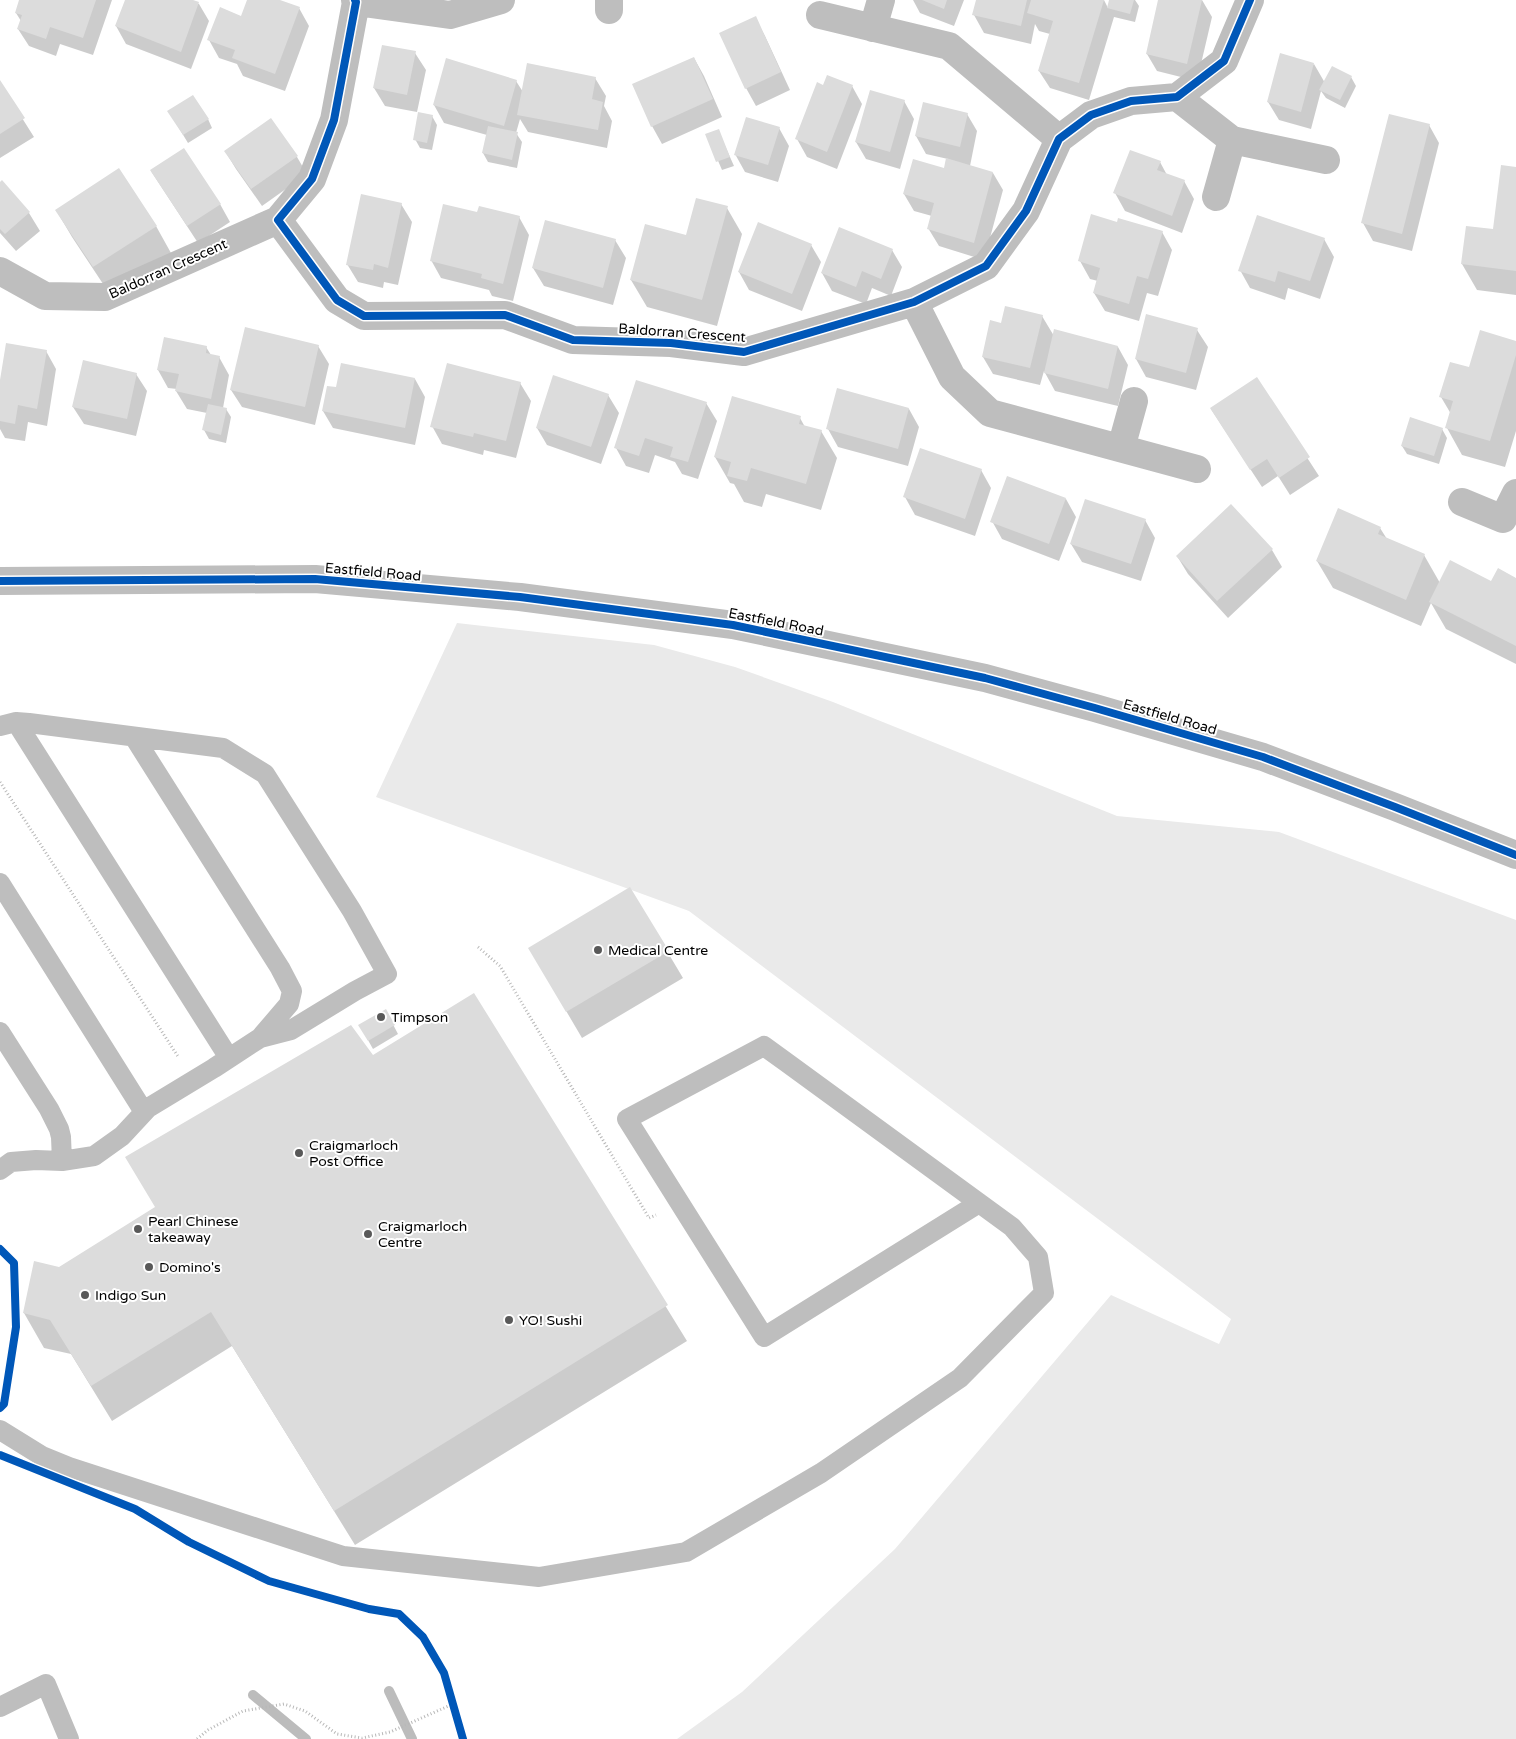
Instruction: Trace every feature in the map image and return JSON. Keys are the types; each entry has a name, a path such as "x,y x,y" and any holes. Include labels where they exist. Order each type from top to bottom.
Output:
{"street":[{"name":"Baldorran Crescent","path":"0,271 45,296 105,298 278,220 312,179 334,120 356,1 402,4 450,15 501,0"},
{"path":"873,28 881,0"},
{"path":"1250,0 1224,61 1177,97 1232,140 1326,160"},
{"path":"820,15 949,46 1059,139"},
{"name":"Baldorran Crescent","path":"278,220 337,300 364,316 505,315 573,340 671,343 744,352 914,302 986,266 1026,211 1059,139 1091,115 1131,101 1177,97"},
{"path":"1216,197 1232,140"},
{"path":"914,302 952,377 990,413 1196,469"},
{"path":"1121,448 1134,401"},
{"path":"1462,502 1510,522 1516,493"},
{"name":"Eastfield Road","path":"0,581 315,579 520,597 733,625 985,678 1104,711 1263,758 1395,807 1516,855"}],"lane":[{"path":"8,724 223,748 265,774 352,911 386,974 354,991 291,1030 260,1038"},
{"path":"8,724 230,1058"},
{"path":"0,1170 11,1162 36,1160 62,1161 94,1156 122,1136 148,1108 260,1038 289,1004 292,991 280,968 134,737"},
{"path":"0,883 144,1112"},
{"path":"0,1032 49,1109 59,1129 62,1161"},
{"path":"0,1430 42,1456 68,1466 343,1556 539,1578 686,1552 821,1473 960,1378 1044,1293 1038,1258 1012,1228 979,1203 764,1046 627,1119 764,1337 979,1203"},
{"path":"0,1707 46,1684 69,1739"}],"path":[{"path":"0,782 194,1080"},
{"path":"478,947 500,966 649,1218 662,1211"},
{"path":"197,1739 208,1730 242,1711 284,1704 304,1711 337,1734 362,1738 390,1732 452,1700 456,1712"}],"shaded area":[{"path":"457,623 654,645 735,667 833,702 1117,816 1279,832 1516,920 1516,1739 677,1739 742,1692 895,1549 1111,1295 1219,1344 1231,1319 689,911 376,797"}],"building":[{"path":"19,0 96,0 83,38 50,27 46,39 17,29 22,15 15,13"},
{"path":"125,0 193,0 199,2 181,52 115,26"},
{"path":"247,0 280,0 300,7 275,74 232,58 235,50 207,40 220,7 241,16"},
{"path":"922,0 947,0 944,9"},
{"path":"976,0 1027,0 1021,26 972,15"},
{"path":"1031,0 1104,0 1079,83 1038,71 1053,21 1027,13"},
{"path":"1109,0 1134,0 1130,14 1107,8"},
{"path":"1158,0 1202,0 1187,64 1146,54"},
{"path":"756,16 781,72 745,89 719,33"},
{"path":"382,45 416,51 407,95 373,88"},
{"path":"1280,53 1314,63 1301,112 1267,102"},
{"path":"694,57 713,99 651,127 632,84"},
{"path":"446,58 517,80 504,126 433,105"},
{"path":"527,63 596,77 592,99 603,102 598,130 517,115"},
{"path":"1332,66 1352,76 1340,100 1319,90"},
{"path":"827,75 853,85 827,152 795,139 817,82 823,85"},
{"path":"0,80 25,118 0,134"},
{"path":"870,90 905,100 890,152 855,142"},
{"path":"193,95 209,119 183,135 167,111"},
{"path":"923,102 968,113 960,147 915,136"},
{"path":"418,112 433,115 427,143 413,140"},
{"path":"1389,114 1430,124 1402,234 1361,223"},
{"path":"746,117 780,127 768,165 734,155"},
{"path":"271,118 298,156 251,189 224,151"},
{"path":"488,126 518,132 512,160 482,153"},
{"path":"719,129 730,157 716,162 705,134"},
{"path":"184,148 221,204 187,226 150,170"},
{"path":"1130,150 1161,161 1157,170 1185,180 1172,216 1113,193"},
{"path":"946,158 993,172 974,243 927,229 934,203 903,194 913,159 944,168"},
{"path":"1501,165 1516,167 1516,271 1461,264 1466,226 1493,229"},
{"path":"119,168 157,226 93,267 55,210"},
{"path":"2,180 30,212 5,234 0,229 0,182"},
{"path":"361,194 402,203 388,268 374,264 373,270 346,265"},
{"path":"696,198 728,206 702,300 630,280 645,224 686,235"},
{"path":"443,204 477,212 479,206 520,216 503,284 481,278 482,274 430,261"},
{"path":"1091,214 1117,222 1118,218 1163,231 1148,279 1137,276 1129,304 1093,293 1100,268 1078,261"},
{"path":"1257,215 1325,238 1310,281 1278,271 1275,282 1238,271"},
{"path":"545,220 616,239 603,288 532,268"},
{"path":"758,222 812,244 792,294 738,272"},
{"path":"839,227 893,249 881,279 862,271 856,287 821,273"},
{"path":"1005,306 1043,315 1030,368 982,357 990,320 1001,323"},
{"path":"1146,314 1198,328 1186,373 1135,359"},
{"path":"245,327 319,345 305,407 230,390"},
{"path":"1054,329 1118,346 1108,389 1044,373"},
{"path":"1480,330 1516,341 1516,355 1490,441 1445,428 1453,401 1439,397 1450,362 1469,367"},
{"path":"164,337 207,346 206,353 220,356 211,399 175,391 179,374 157,370"},
{"path":"6,343 47,350 37,409 18,405 15,424 0,421 0,380"},
{"path":"83,360 137,373 127,419 72,407"},
{"path":"341,363 415,378 405,428 322,411 327,386 336,387"},
{"path":"447,363 521,382 506,441 474,433 473,437 430,427"},
{"path":"553,375 609,394 591,447 536,428"},
{"path":"1257,377 1310,457 1279,478 1267,459 1250,470 1210,408"},
{"path":"636,380 707,402 688,462 670,457 673,447 645,438 639,456 614,448"},
{"path":"837,388 909,408 898,449 826,429"},
{"path":"732,396 801,416 799,424 822,430 806,484 751,468 747,481 727,476 731,462 714,457"},
{"path":"208,404 227,408 221,435 202,430"},
{"path":"1410,417 1443,428 1434,456 1401,446"},
{"path":"920,448 982,469 965,519 903,497"},
{"path":"1007,476 1066,498 1049,544 990,522"},
{"path":"1085,499 1146,519 1131,564 1070,544"},
{"path":"1231,504 1273,549 1217,601 1176,556"},
{"path":"1338,508 1381,527 1378,534 1425,554 1406,600 1316,561"},
{"path":"1450,560 1491,581 1498,568 1516,578 1516,646 1429,602"},
{"name":"Medical Centre","path":"630,887 669,951 566,1012 528,948"},
{"name":"Craigmarloch Centre","path":"474,993 668,1305 334,1511 211,1312 91,1386 50,1320 23,1313 34,1261 59,1267 155,1207 125,1157 351,1025 373,1055"},
{"name":"Timpson","path":"386,1009 395,1025 368,1041 358,1025"}],"waterway":[{"path":"389,1691 412,1739"},
{"path":"253,1695 306,1739"}],"cycle path":[{"path":"355,0 334,120 312,179 278,220 337,300 364,316 505,315 573,340 671,343 744,352 914,302 986,266 1026,211 1059,139 1091,115 1131,101 1177,97 1224,61 1250,0"},
{"path":"0,581 315,579 520,597 733,625 985,678 1263,757 1516,855"},
{"path":"0,1249 14,1263 16,1327 4,1404 0,1408"},
{"path":"0,1455 135,1509 189,1542 269,1581 369,1609 399,1614 423,1637 444,1673 463,1739"}],"place":[{"name":"Medical Centre","path":"598,950"},
{"name":"Timpson","path":"381,1017"},
{"name":"Craigmarloch Post Office","path":"299,1153"},
{"name":"Pearl Chinese takeaway","path":"138,1229"},
{"name":"Craigmarloch Centre","path":"368,1234"},
{"name":"Domino's","path":"149,1267"},
{"name":"Indigo Sun","path":"85,1295"},
{"name":"YO! Sushi","path":"509,1320"}]}
